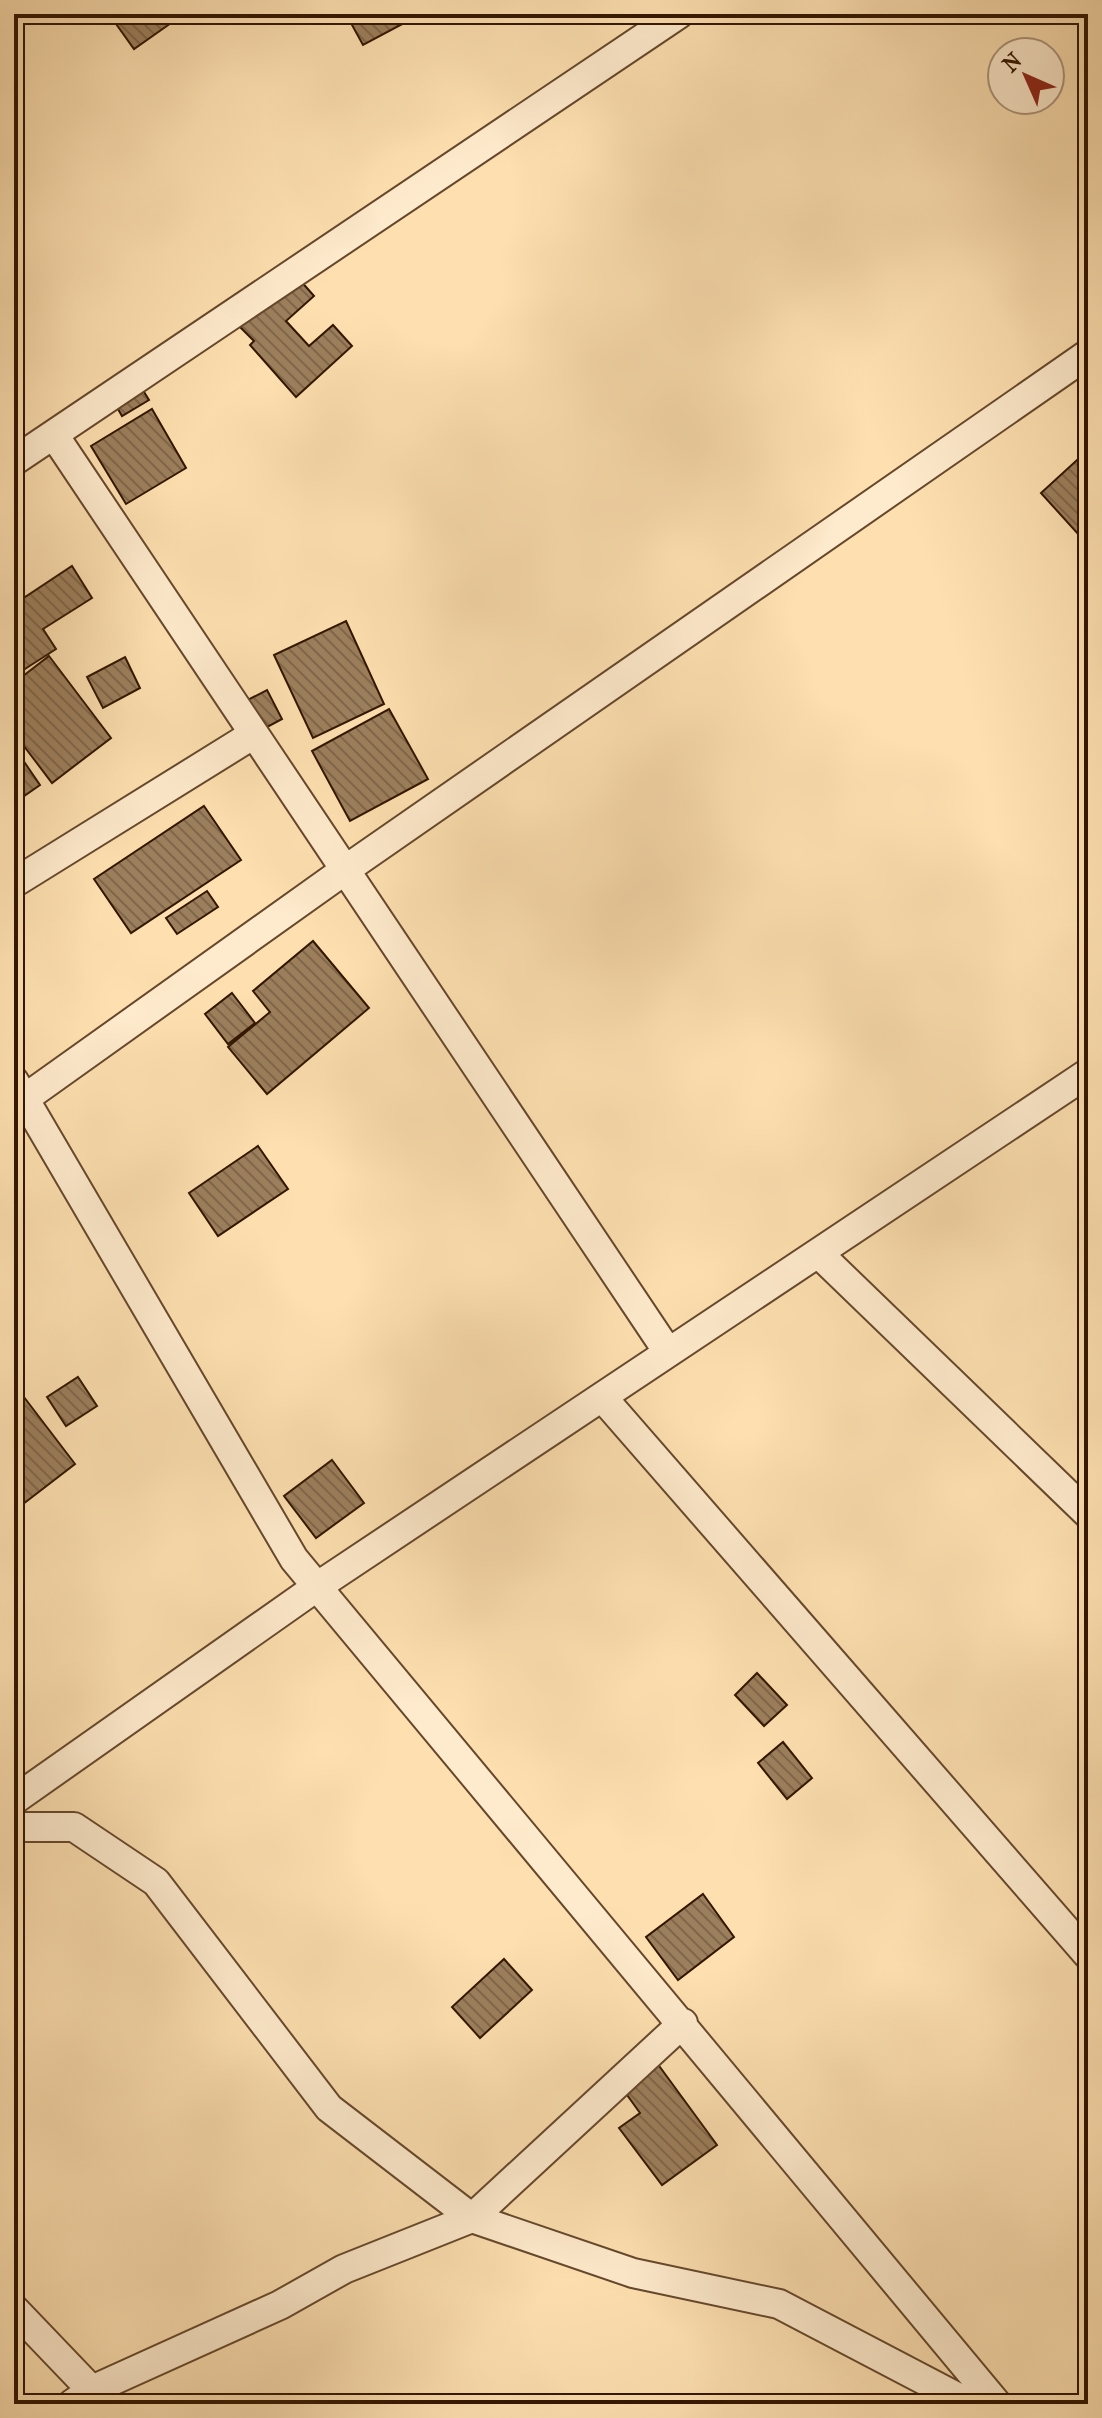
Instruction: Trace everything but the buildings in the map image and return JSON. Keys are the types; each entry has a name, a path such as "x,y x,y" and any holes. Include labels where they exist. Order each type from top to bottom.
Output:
{"street":[{"path":"14,461 679,14"},
{"path":"997,2404 294,1559 19,1090 345,870 1088,354"},
{"path":"54,435 668,1352"},
{"path":"14,883 254,734"},
{"path":"14,1800 318,1586 1088,1073"},
{"path":"818,1253 1088,1514"},
{"path":"602,1397 1088,1955"},
{"path":"14,1827 74,1827 156,1882 329,2108 472,2218 633,2273 779,2304 970,2404"},
{"path":"14,2309 89,2399 280,2305 344,2269 472,2218 683,2023"}]}
